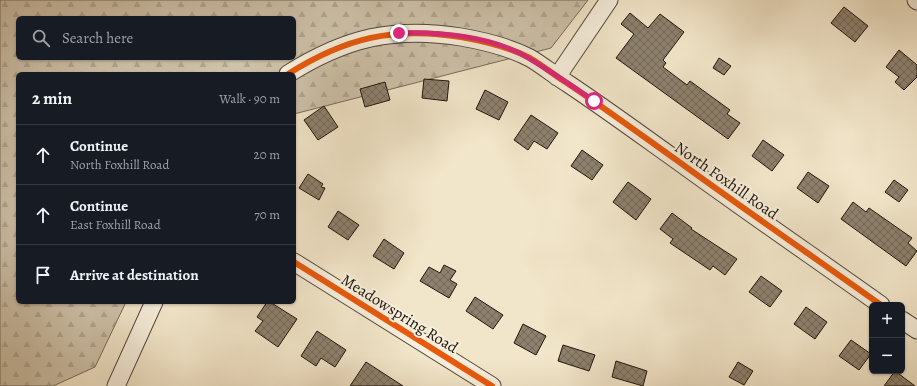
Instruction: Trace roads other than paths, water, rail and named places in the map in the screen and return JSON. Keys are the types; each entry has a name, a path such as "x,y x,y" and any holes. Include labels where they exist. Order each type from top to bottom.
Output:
{"street":[{"path":"557,76 609,0"},
{"name":"North Foxhill Road","path":"291,72 306,62 340,46 368,38 399,33 432,32 478,40 502,47 529,58 557,76 877,302"},
{"name":"Meadowspring Road","path":"296,263 492,386"},
{"path":"116,386 153,304"},
{"path":"905,322 917,330"}]}
